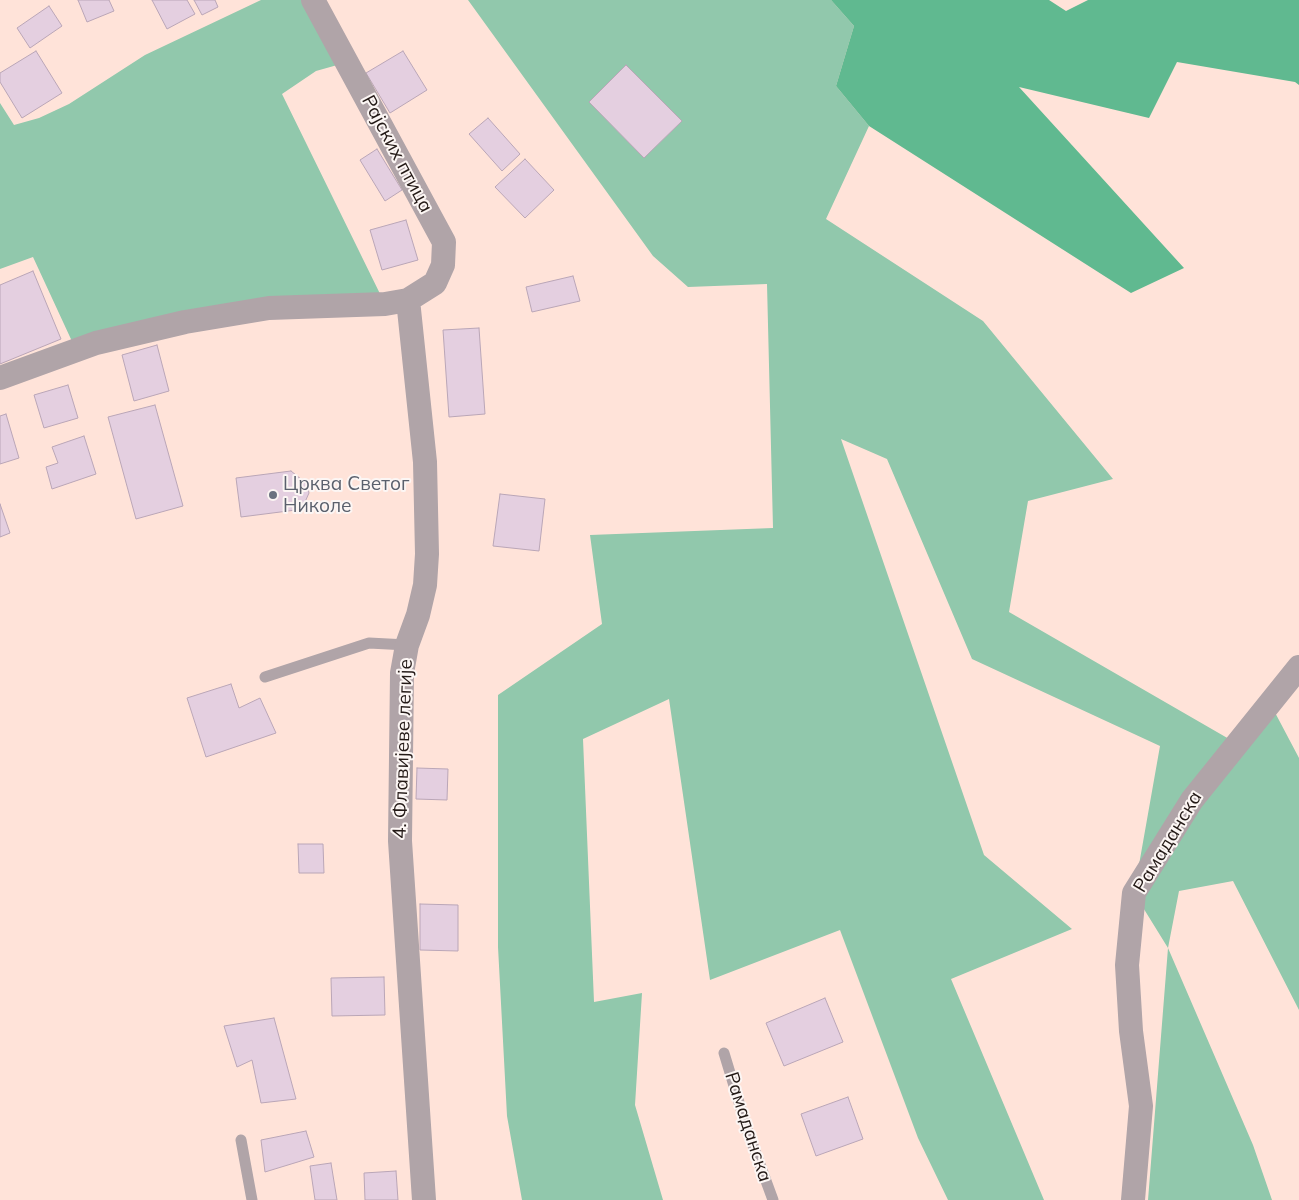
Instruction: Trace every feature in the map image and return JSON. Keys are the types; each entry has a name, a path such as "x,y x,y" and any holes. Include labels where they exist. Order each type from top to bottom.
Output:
{"street":[{"name":"Рајских птица","path":"313,0 444,242 443,265 435,283 408,300"},
{"path":"0,378 96,343 185,322 270,308 385,304 408,300"},
{"name":"4. Флавијеве легије","path":"408,300 425,462 427,554 425,585 418,615 407,644 402,673 400,841 424,1200"},
{"name":"Рамаданска","path":"1133,1200 1141,1106 1131,1031 1127,965 1134,893 1192,800 1299,667"}],"lane":[{"path":"265,677 369,643 407,644"},
{"name":"Рамаданска","path":"724,1053 748,1132 773,1200"},
{"path":"241,1140 252,1200"}],"green space":[{"path":"261,0 313,0 348,62 316,71 282,94 385,304 269,308 76,350 33,257 0,269 0,103 14,125 39,118 69,104 145,55"},
{"path":"468,0 831,0 854,26 836,86 869,126 826,219 983,321 1113,479 1028,501 1009,612 1236,743 1271,705 1299,758 1299,1010 1233,881 1179,891 1168,948 1134,893 1160,746 972,659 887,459 841,439 984,855 1072,929 951,979 1044,1200 948,1200 918,1138 840,930 710,980 669,699 583,739 594,1002 642,993 635,1105 663,1200 522,1200 507,1116 498,947 498,695 602,624 590,535 773,528 767,284 688,287 653,256"},
{"path":"831,0 1049,0 1066,11 1088,0 1299,0 1299,85 1295,82 1177,62 1149,118 1019,87 1184,268 1131,293 869,126 836,86 854,26"},
{"path":"1168,948 1253,1145 1272,1200 1148,1200"}],"building":[{"path":"78,0 109,0 114,11 87,22"},
{"path":"152,0 187,0 195,14 167,29"},
{"path":"194,0 215,0 218,7 202,15"},
{"path":"49,6 62,26 30,48 17,28"},
{"path":"36,51 62,93 22,118 0,82 0,73"},
{"path":"403,51 427,90 390,113 366,73"},
{"path":"626,65 682,121 644,158 589,102"},
{"path":"488,118 520,154 502,171 469,134"},
{"path":"377,149 402,190 385,201 360,160"},
{"path":"525,159 554,190 525,218 495,187"},
{"path":"406,220 418,260 382,270 370,230"},
{"path":"33,271 61,339 0,364 0,285"},
{"path":"573,276 580,301 532,312 526,287"},
{"path":"479,328 485,414 449,417 443,330"},
{"path":"157,345 169,391 134,401 122,355"},
{"path":"68,385 78,418 44,428 34,395"},
{"path":"155,405 183,506 136,519 108,417"},
{"path":"6,414 19,458 0,464 0,416"},
{"path":"84,436 96,474 52,489 46,467 58,463 52,447"},
{"name":"Црква Светог Николе","path":"291,471 307,484 309,493 305,502 296,510 241,517 236,478"},
{"path":"500,494 545,499 539,551 493,546"},
{"path":"0,504 10,533 0,537"},
{"path":"231,684 239,708 260,698 276,733 206,757 187,698"},
{"path":"417,768 448,769 447,800 416,799"},
{"path":"298,844 323,844 324,873 299,873"},
{"path":"420,904 458,905 458,951 420,950"},
{"path":"384,977 385,1015 332,1016 331,978"},
{"path":"825,998 843,1042 784,1066 766,1023"},
{"path":"274,1018 296,1099 261,1103 252,1060 237,1067 224,1026"},
{"path":"848,1097 863,1139 816,1156 801,1114"},
{"path":"306,1131 314,1157 265,1172 261,1140"},
{"path":"331,1163 337,1200 315,1200 310,1166"},
{"path":"396,1171 398,1200 365,1200 364,1173"}],"place":[{"name":"Црква Светог Николе","path":"273,495"}]}
